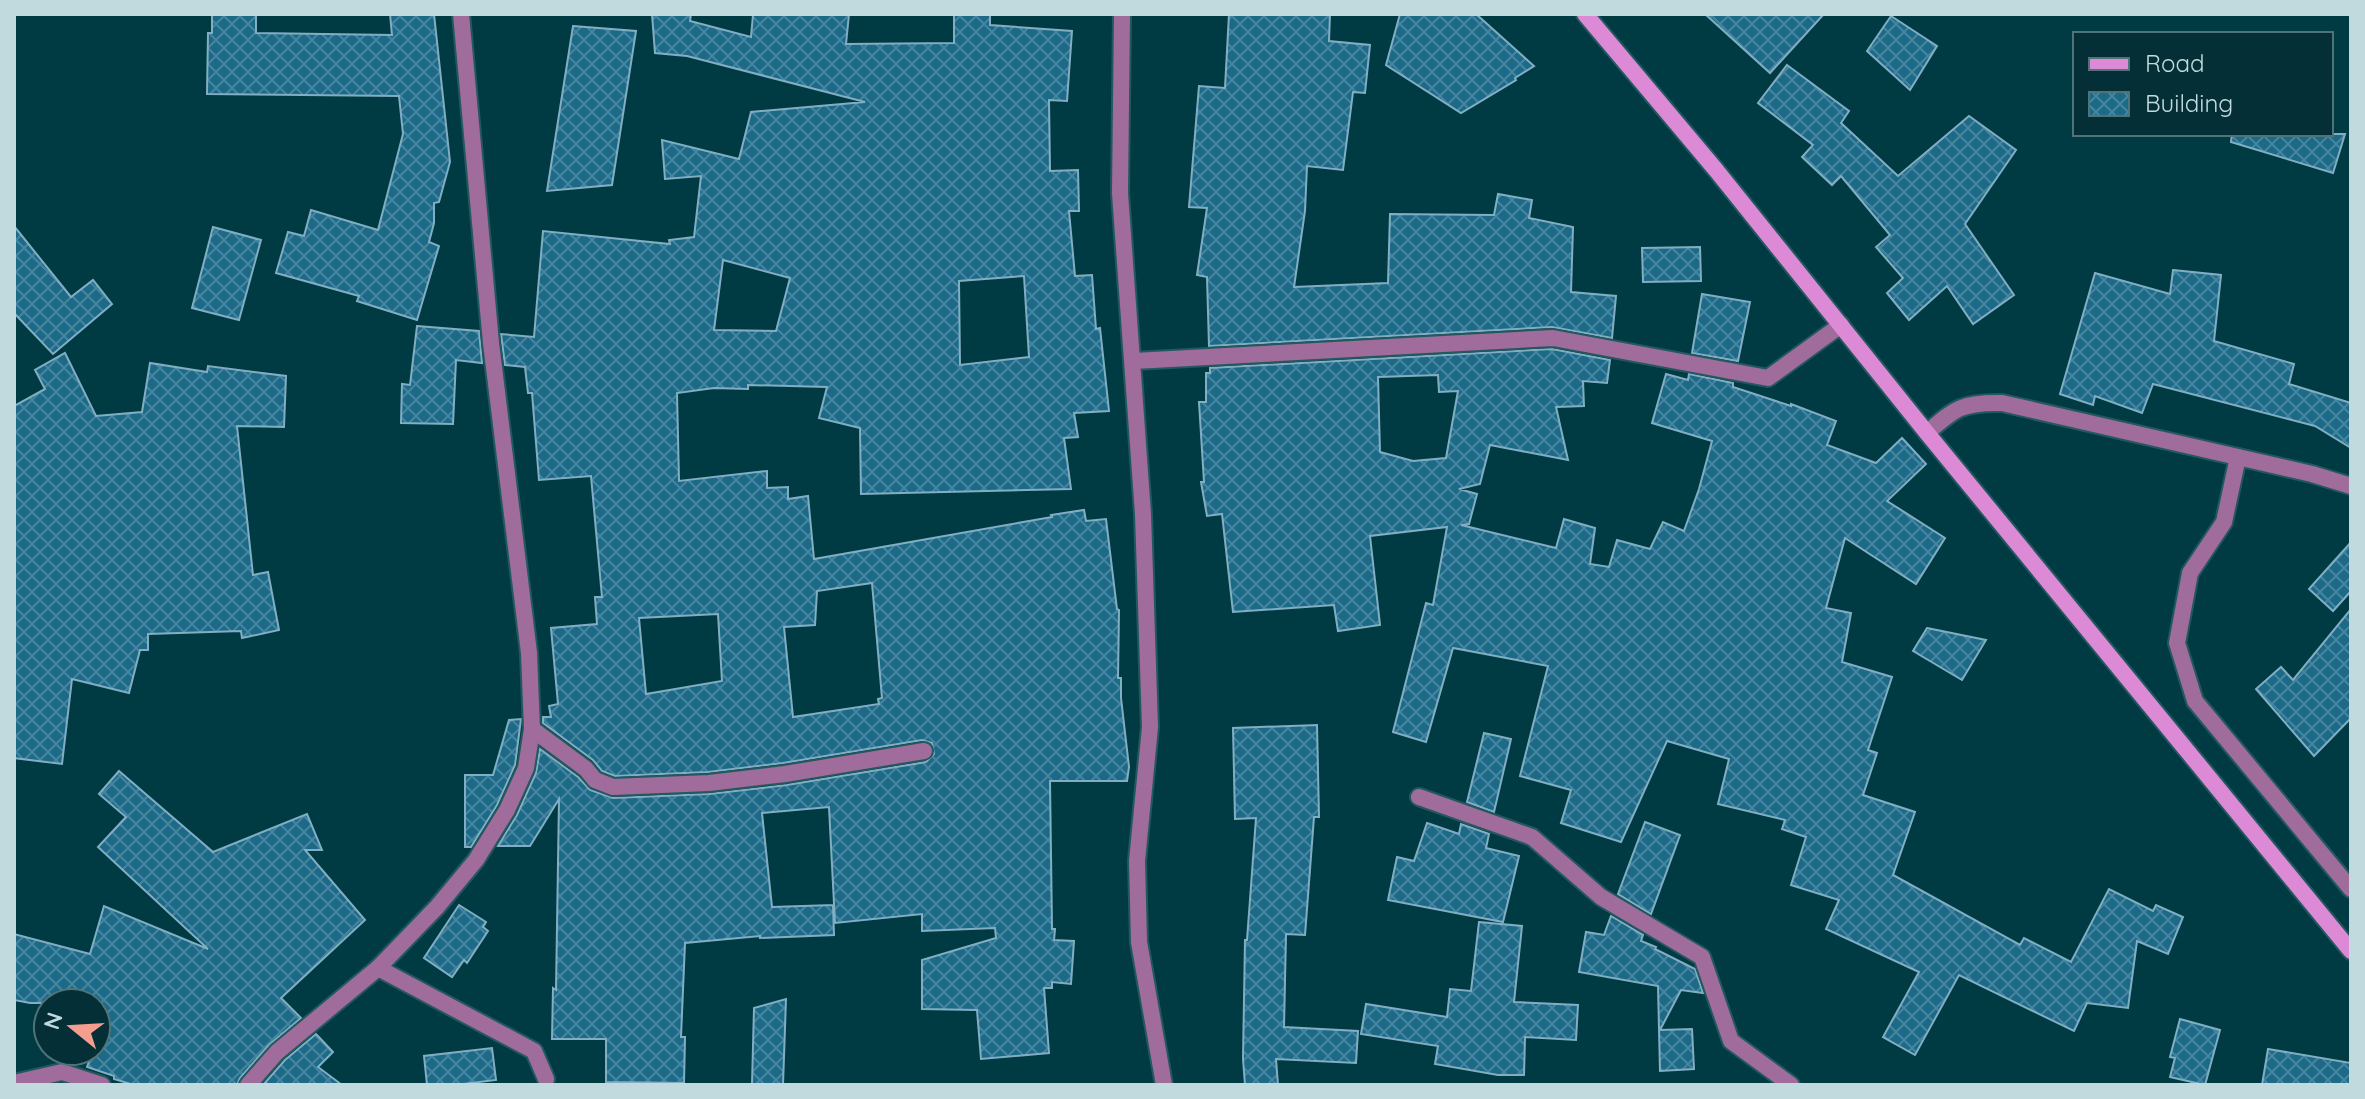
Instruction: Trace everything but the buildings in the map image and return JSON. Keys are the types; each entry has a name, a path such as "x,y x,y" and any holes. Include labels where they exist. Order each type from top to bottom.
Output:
{"main road":[{"path":"1585,14 1716,170 2351,951"}],"street":[{"path":"248,1085 277,1052 378,968 437,907 476,860 507,810 526,768 532,729 529,653 491,343 461,14"},
{"path":"1122,14 1120,193 1143,514 1150,727 1137,861 1139,942 1163,1085"},
{"path":"1134,361 1553,338 1768,378 1841,325"},
{"path":"1927,433 1953,410 1977,402 2002,403 2351,486"},
{"path":"2238,457 2224,522 2190,573 2177,643 2195,701 2351,889"},
{"path":"532,729 586,769 595,780 613,787 709,783 924,751"},
{"path":"1419,797 1532,837 1601,897 1702,957 1731,1041 1791,1085"},
{"path":"378,968 534,1051 546,1079"},
{"path":"14,1083 62,1072 102,1085"}]}
